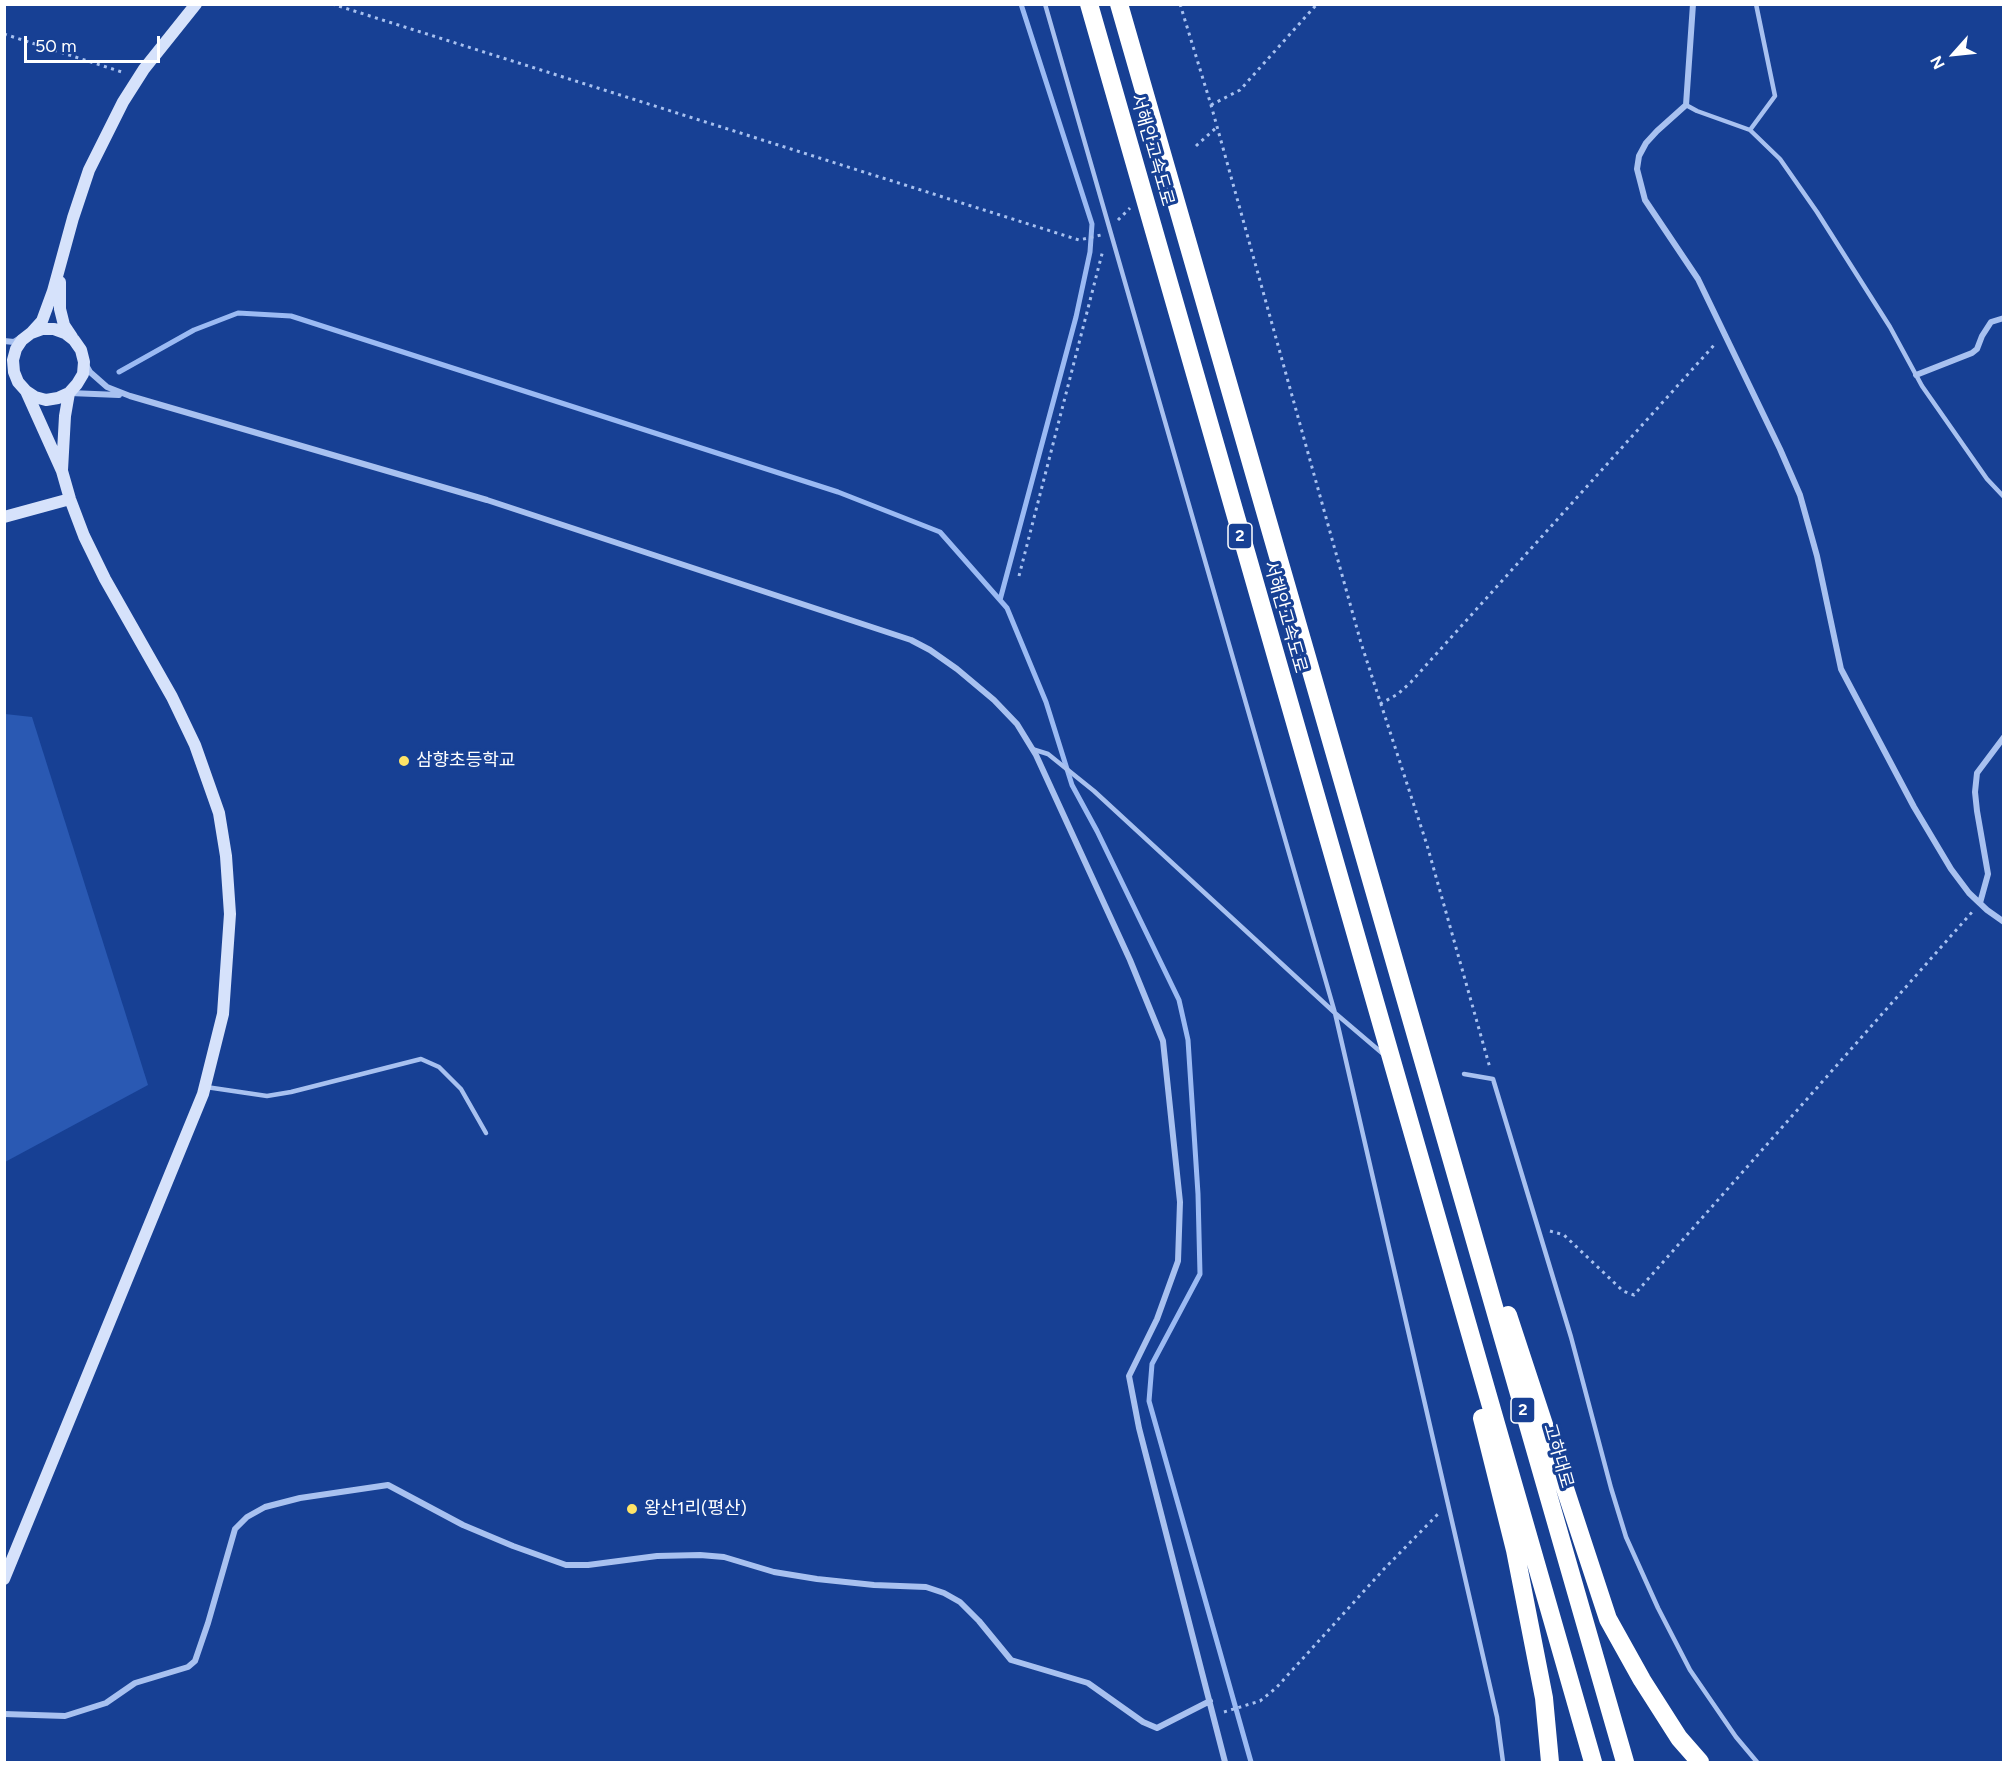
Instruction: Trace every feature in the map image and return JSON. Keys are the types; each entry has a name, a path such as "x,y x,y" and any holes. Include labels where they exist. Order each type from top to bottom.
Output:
{"highway":[{"name":"서해안고속도로","path":"1089,4 1388,1060"},
{"name":"서해안고속도로","path":"1119,4 1421,1057"},
{"path":"1421,1057 1608,1619 1642,1680 1679,1737 1700,1762"},
{"name":"고하대로","path":"1421,1057 1624,1762"},
{"path":"1388,1060 1515,1550 1544,1698 1550,1762"},
{"name":"2","path":"1388,1060 1593,1762"}],"main road":[{"path":"4,1579 177,1161 205,1087 224,1014 229,961 230,903 219,813 195,745 172,697 105,579 84,536 62,471 14,372 13,360 22,340 42,321 59,270 72,218 89,170 123,102 196,4"},
{"path":"22,387 35,397 46,400 58,398 69,393 82,374 84,362 81,350 64,324 60,309 59,270"},
{"path":"31,333 42,329 54,329 74,340"},
{"path":"62,471 64,416 69,393"},
{"path":"4,518 70,499"}],"street":[{"path":"1693,4 1686,105 1646,143 1639,156 1637,169 1645,200 1698,279 1800,495 1817,556 1835,651 1841,669 1914,807 1951,869 1980,903 2004,922"},
{"path":"1916,375 1972,353 1977,349 1991,322 2004,318"},
{"path":"4,342 14,342 31,333"},
{"path":"84,362 90,372 107,387 130,396 487,500 911,640 957,669 1017,724 1032,749 1130,960 1163,1041 1180,1202 1178,1261 1157,1319 1129,1376 1139,1428 1226,1762"},
{"path":"4,368 22,387"},
{"path":"69,393 130,396"},
{"path":"1980,903 1988,874 1977,811 1975,792 1977,773 2004,737"},
{"path":"4,1714 65,1716 106,1703 135,1683 188,1667 195,1661 235,1529 247,1517 265,1507 300,1498 388,1485 463,1525 566,1565 588,1565 657,1556 700,1555 724,1557 774,1572 817,1579 874,1585 926,1587 960,1602 1011,1660 1088,1683 1143,1722 1157,1728 1210,1701"}],"lane":[{"path":"1045,4 1335,1013 1497,1717 1503,1762"},
{"path":"1750,130 1775,96 1756,4"},
{"path":"1686,105 1750,130 1780,159 1817,212 1890,327 1916,375 1987,480 2004,497"},
{"path":"1032,749 1048,754 1094,791 1388,1060"},
{"path":"205,1087 267,1096 421,1059 439,1067 455,1082 472,1105 486,1133"},
{"path":"1464,1074 1493,1079 1571,1337 1626,1537 1658,1608 1690,1670 1756,1762"}],"path":[{"path":"332,4 1079,240 1099,236 1110,229 1132,206"},
{"path":"1180,4 1211,105 1345,588 1380,705 1427,845 1493,1079"},
{"path":"1211,105 1240,90 1317,4"},
{"path":"4,34 109,67 138,79"},
{"path":"1196,146 1217,127"},
{"path":"1019,576 1086,312 1110,229"},
{"path":"1380,705 1398,694 1411,682 1724,335"},
{"path":"1537,1227 1564,1235 1623,1291 1635,1295 1980,903"},
{"path":"1224,1712 1250,1706 1276,1688 1384,1569 1434,1518 1449,1506"}],"shaded area":[{"path":"5,714 32,717 148,1085 5,1162"}],"waterway":[{"path":"1000,600 1076,317 1090,252 1092,224 1021,4"},
{"path":"119,372 194,330 238,313 291,316 838,492 940,532 1007,608 1046,702 1072,785 1097,831 1179,1000 1188,1040 1198,1194 1200,1274 1152,1364 1149,1401 1251,1762"}],"place":[{"name":"삼향초등학교","path":"404,761"},
{"name":"왕산1리(평산)","path":"632,1509"}]}
